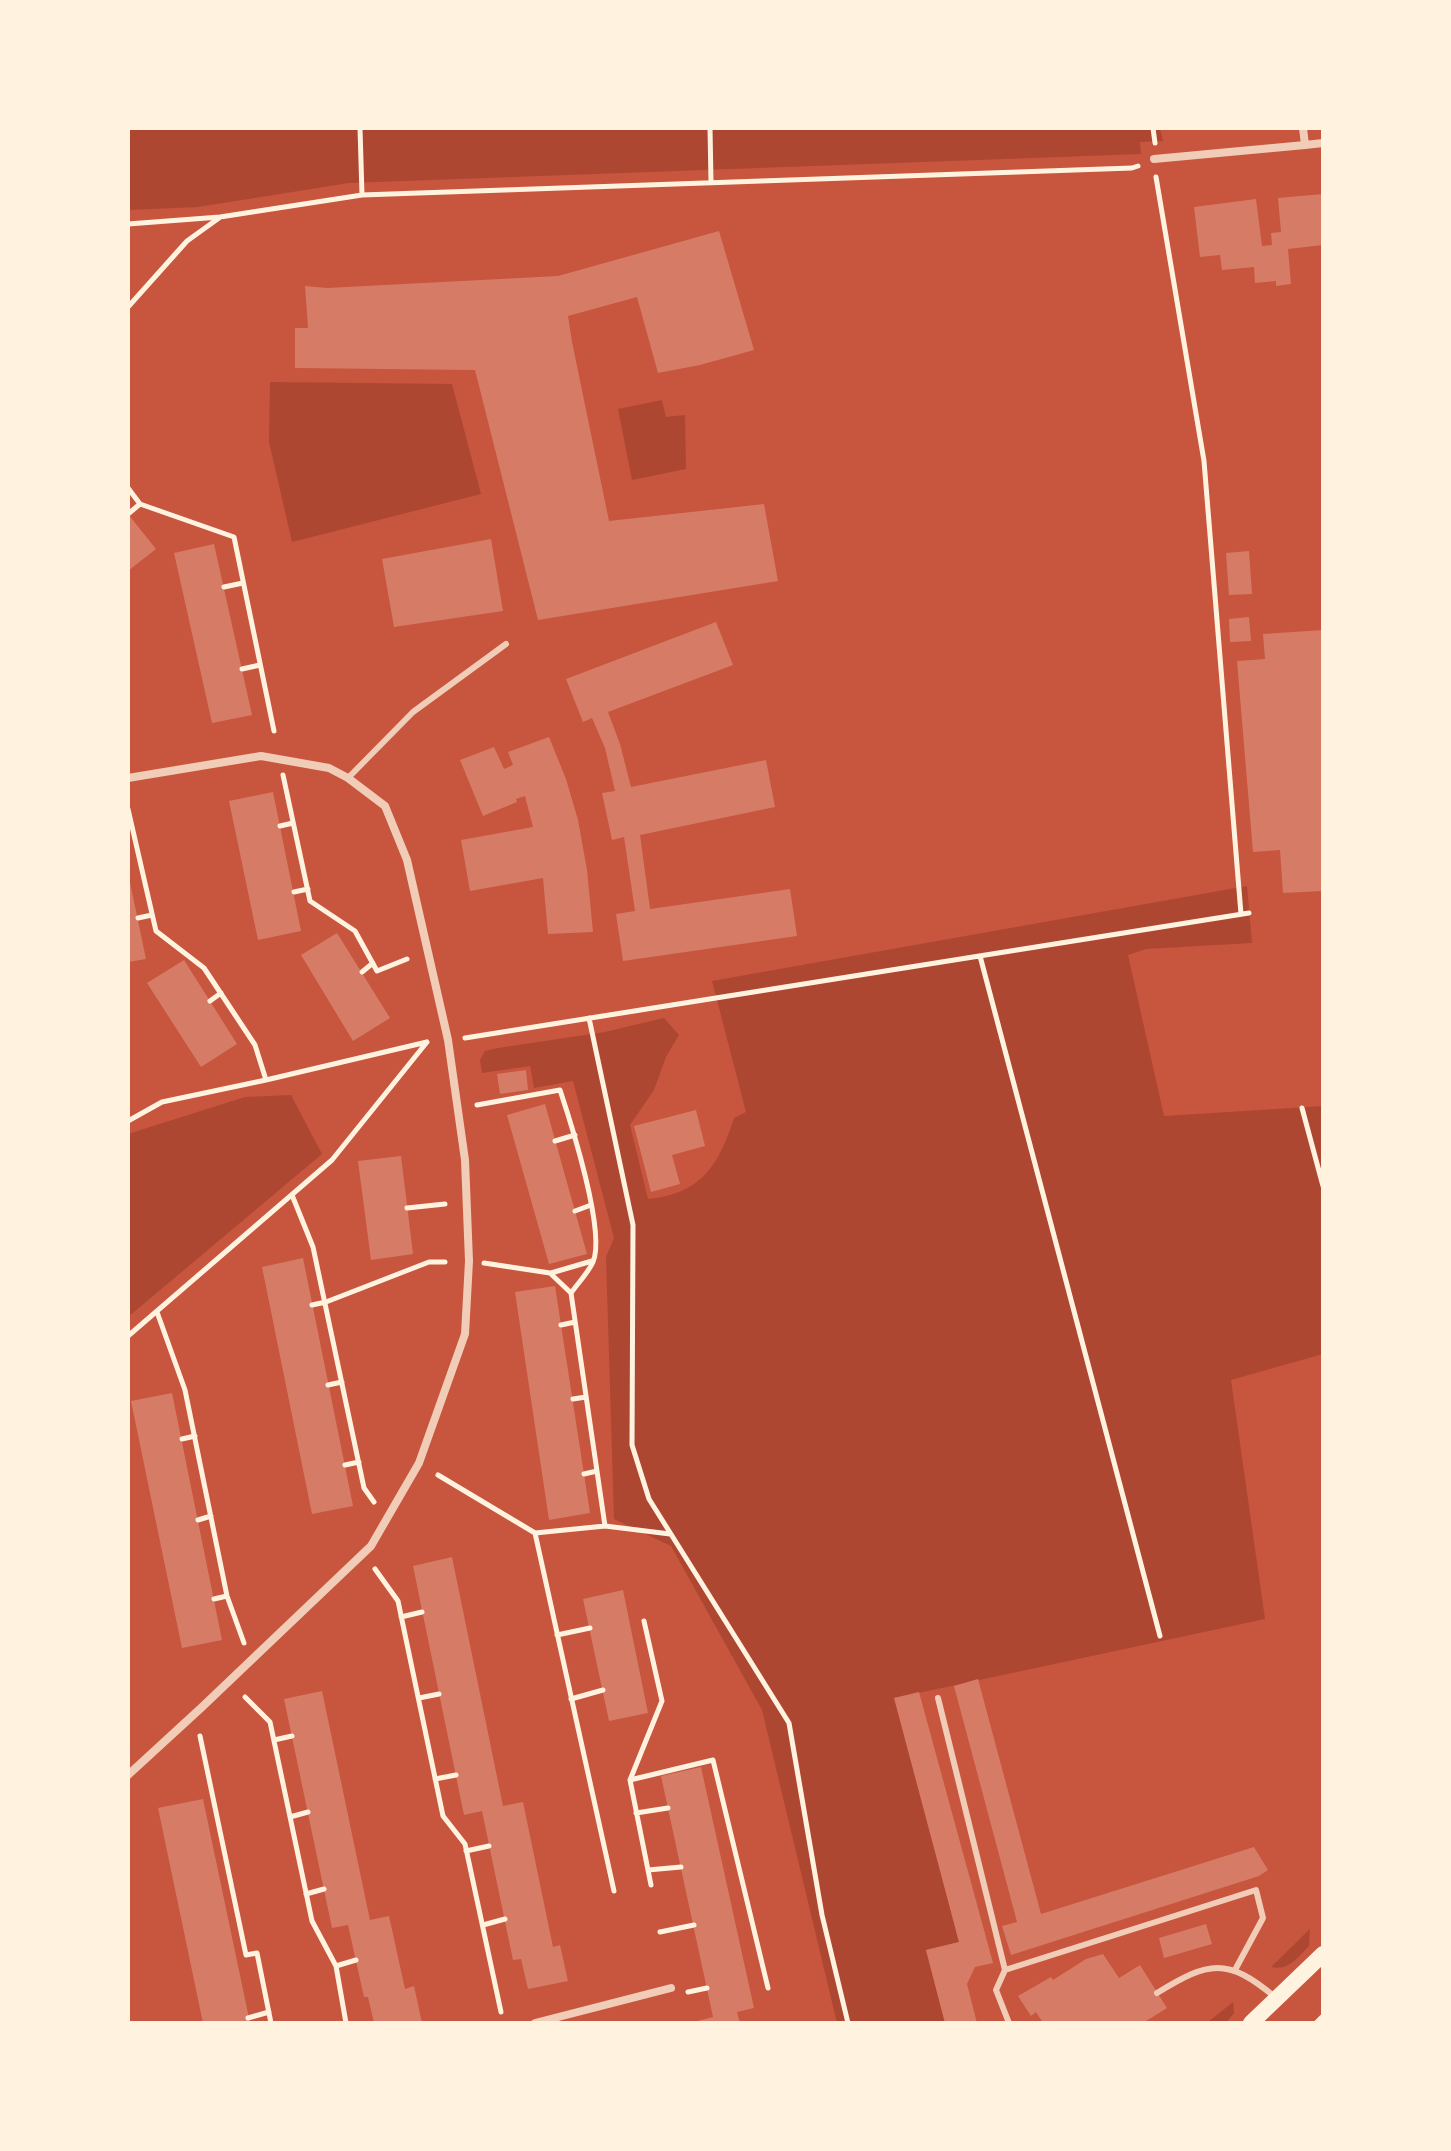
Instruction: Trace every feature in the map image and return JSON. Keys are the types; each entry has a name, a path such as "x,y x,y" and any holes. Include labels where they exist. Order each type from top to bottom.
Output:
{"main road":[{"path":"1251,2023 1323,1954"}],"street":[{"path":"1303,128 1305,145"},
{"path":"1154,159 1323,143"},
{"path":"128,778 261,756 329,768 385,806 407,860 448,1040 465,1160 469,1261 465,1334 419,1463 371,1546 128,1775"},
{"path":"535,2023 671,1988"}],"lane":[{"path":"348,778 413,712 506,644"},
{"path":"938,1698 1005,1970 996,1990 1009,2023"},
{"path":"1005,1970 1256,1890 1263,1918 1235,1970"},
{"path":"1157,1993 1183,1977 1211,1967 1235,1970 1251,1977 1278,1999"}],"path":[{"path":"360,128 362,195"},
{"path":"710,128 711,182"},
{"path":"128,224 220,217 362,195 1132,168 1154,159 1204,461 1241,914"},
{"path":"128,307 187,241 220,217"},
{"path":"128,488 140,504 234,537 274,731"},
{"path":"128,514 140,504"},
{"path":"224,587 243,583"},
{"path":"242,669 260,665"},
{"path":"283,774 310,901 355,931 377,971 407,959"},
{"path":"128,809 156,931 204,968 255,1045 266,1080"},
{"path":"280,826 293,823"},
{"path":"128,856 138,854"},
{"path":"294,892 308,889"},
{"path":"465,1038 1249,913"},
{"path":"138,918 152,915"},
{"path":"980,956 1160,1636"},
{"path":"362,972 373,963"},
{"path":"210,1001 221,993"},
{"path":"589,1018 633,1225 632,1445 649,1499 789,1723 822,1915 848,2023"},
{"path":"128,1121 162,1102 427,1042 332,1160 128,1336"},
{"path":"477,1105 560,1090 575,1135 591,1205 594,1260 571,1293"},
{"path":"1302,1108 1323,1186"},
{"path":"555,1141 575,1135"},
{"path":"292,1195 313,1247 364,1488 374,1502"},
{"path":"407,1208 445,1204"},
{"path":"575,1211 591,1205"},
{"path":"484,1263 550,1273 594,1260"},
{"path":"312,1305 429,1262 445,1262"},
{"path":"550,1273 571,1293 605,1526"},
{"path":"157,1312 185,1390 227,1596 244,1645"},
{"path":"561,1325 575,1322"},
{"path":"328,1385 342,1382"},
{"path":"573,1399 586,1397"},
{"path":"182,1439 195,1436"},
{"path":"345,1465 359,1462"},
{"path":"584,1474 597,1471"},
{"path":"438,1475 535,1533 605,1526 671,1534"},
{"path":"198,1520 211,1516"},
{"path":"535,1533 614,1891"},
{"path":"375,1569 398,1601 443,1816 465,1844 501,2012"},
{"path":"214,1599 227,1596"},
{"path":"401,1617 422,1612"},
{"path":"644,1621 662,1701 630,1780 651,1885"},
{"path":"557,1635 590,1628"},
{"path":"571,1699 603,1690"},
{"path":"419,1698 439,1694"},
{"path":"245,1697 270,1722 312,1921 336,1966 346,2023"},
{"path":"200,1736 246,1955"},
{"path":"274,1740 292,1736"},
{"path":"630,1780 713,1760 768,1988"},
{"path":"435,1779 456,1775"},
{"path":"636,1813 668,1808"},
{"path":"290,1817 308,1812"},
{"path":"210,1832 220,1830"},
{"path":"466,1851 489,1846"},
{"path":"648,1870 681,1867"},
{"path":"306,1894 324,1889"},
{"path":"223,1896 233,1893"},
{"path":"482,1925 505,1919"},
{"path":"660,1932 694,1925"},
{"path":"236,1958 257,1953 271,2023"},
{"path":"336,1966 356,1960"},
{"path":"248,2018 269,2012"},
{"path":"1316,2023 1323,2016"}],"shaded area":[{"path":"128,128 1160,128 1163,141 1140,142 1141,154 349,183 198,207 128,210"},
{"path":"270,382 452,384 481,494 292,542 269,442"},
{"path":"662,400 666,417 685,415 686,469 632,480 618,409"},
{"path":"1247,886 1252,943 1146,949 1128,955 1164,1116 1323,1106 1323,1354 1231,1380 1265,1619 895,1698 959,1942 926,1950 945,2023 837,2023 762,1710 671,1546 614,1519 606,1257 614,1238 573,1081 534,1088 530,1066 482,1073 480,1060 485,1051 498,1048 605,1032 664,1018 679,1035 666,1057 654,1090 630,1125 648,1199 667,1196 682,1191 706,1174 722,1149 734,1118 746,1112 712,981"},
{"path":"291,1095 322,1154 128,1317 128,1134 245,1097"},
{"path":"1310,1929 1309,1946 1296,1959 1283,1967 1271,1967"},
{"path":"1233,2002 1234,2013 1226,2023 1207,2023"}],"building":[{"path":"1323,194 1323,245 1288,249 1291,284 1276,286 1276,281 1255,283 1254,267 1222,270 1220,255 1200,257 1194,207 1256,199 1262,246 1272,245 1271,233 1281,232 1278,198"},
{"path":"719,231 754,350 658,373 637,297 568,316 572,342 609,521 764,504 778,581 538,620 475,370 295,368 295,328 308,328 305,286 327,288 558,276"},
{"path":"128,514 156,549 128,571"},
{"path":"491,539 503,611 394,627 382,559"},
{"path":"214,544 252,715 212,723 174,553"},
{"path":"1249,551 1252,594 1229,595 1226,553"},
{"path":"1249,617 1251,641 1230,642 1229,619"},
{"path":"716,622 733,665 608,712 631,787 766,760 775,807 640,835 650,909 790,889 797,936 623,961 616,914 635,911 624,837 612,840 602,793 615,791 605,748 592,718 583,722 566,679"},
{"path":"1323,630 1323,891 1283,893 1280,850 1253,852 1237,661 1265,659 1263,634"},
{"path":"549,737 578,820 593,932 548,934 543,878 470,891 461,840 533,827 525,796 483,816 460,760 494,747 504,769 513,765 508,752"},
{"path":"273,792 301,931 258,940 229,801"},
{"path":"128,873 146,959 128,962"},
{"path":"337,933 390,1018 353,1041 301,955"},
{"path":"184,960 237,1044 201,1067 147,983"},
{"path":"526,1070 528,1090 500,1094 497,1074"},
{"path":"545,1104 587,1254 549,1264 507,1115"},
{"path":"696,1110 705,1146 672,1155 680,1184 651,1192 634,1126"},
{"path":"401,1156 413,1254 371,1260 358,1161"},
{"path":"303,1258 353,1506 312,1514 262,1267"},
{"path":"555,1286 590,1513 549,1520 515,1292"},
{"path":"172,1393 222,1640 182,1648 131,1401"},
{"path":"452,1557 503,1806 523,1802 553,1947 560,1945 568,1981 528,1989 521,1959 513,1960 482,1811 464,1815 413,1566"},
{"path":"623,1590 648,1713 609,1721 583,1599"},
{"path":"978,1679 1041,1914 1254,1847 1268,1870 1259,1876 1011,1955 1002,1926 1017,1922 954,1686"},
{"path":"322,1691 370,1920 389,1916 405,1989 414,1986 422,2023 374,2023 368,1997 364,1997 348,1925 332,1928 284,1699"},
{"path":"919,1692 993,1963 975,1967 967,1984 977,2023 945,2023 926,1950 959,1942 894,1698"},
{"path":"701,1767 754,2008 737,2012 740,2023 690,2023 713,2017 661,1776"},
{"path":"203,1799 250,2023 203,2023 158,1808"},
{"path":"1206,1924 1212,1944 1164,1958 1159,1938"},
{"path":"1103,1954 1119,1978 1140,1965 1167,2008 1143,2023 1043,2023 1036,2012 1031,2016 1018,1996 1051,1977 1053,1980 1086,1959"}]}
